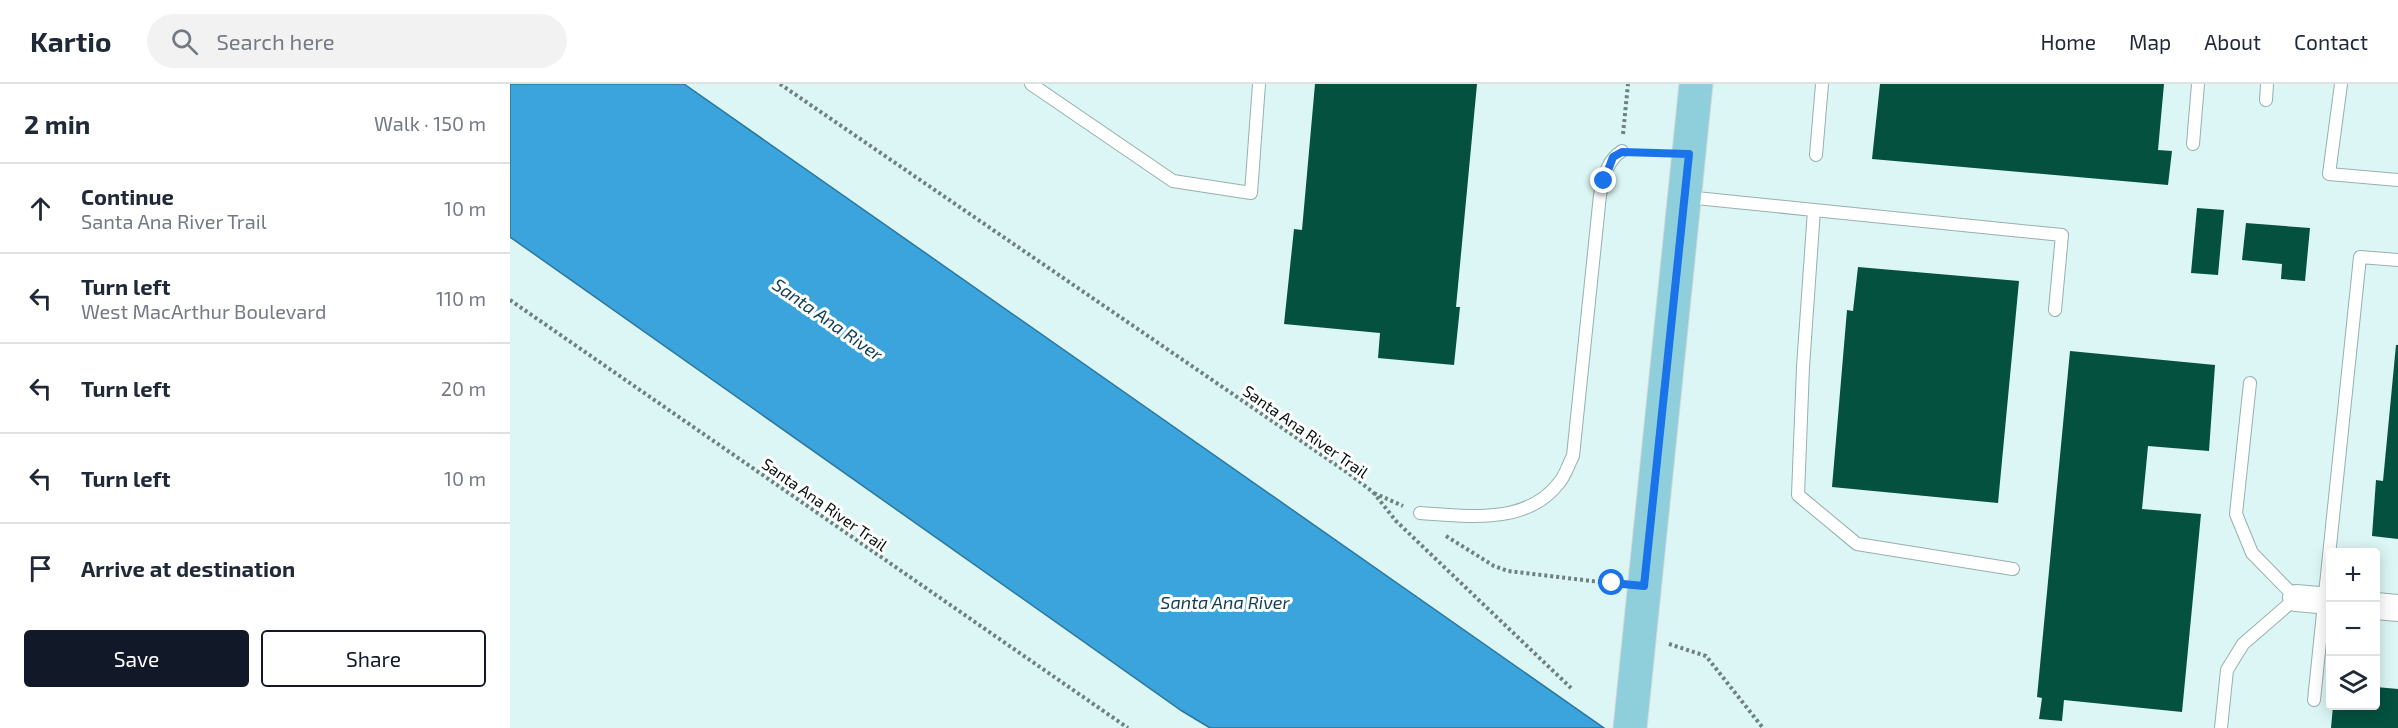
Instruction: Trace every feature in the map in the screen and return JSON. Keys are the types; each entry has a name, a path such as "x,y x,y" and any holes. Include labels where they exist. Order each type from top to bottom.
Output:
{"main road":[{"path":"1630,728 1696,84"}],"street":[{"path":"2296,598 2326,601"},
{"path":"2380,606 2398,608"}],"lane":[{"path":"1031,84 1173,181 1251,193 1259,84"},
{"path":"1816,155 1822,84"},
{"path":"2193,144 2198,84"},
{"path":"2266,100 2267,84"},
{"path":"2341,84 2329,174 2398,180"},
{"path":"1420,513 1508,514 1536,505 1559,484 1573,456 1600,195 1607,167 1613,157 1622,152"},
{"path":"1685,196 2062,235 2055,310"},
{"path":"1815,210 1803,367 1798,495 1857,544 2013,569"},
{"path":"2333,548 2360,257 2398,260"},
{"path":"2221,728 2227,670 2243,644 2296,598 2252,553 2236,514 2250,383"},
{"path":"2314,700 2328,602"}],"path":[{"name":"Santa Ana River Trail","path":"780,84 1373,492 1420,513 1453,542 1508,571 1644,586"},
{"path":"1628,84 1622,152 1689,154"},
{"name":"Santa Ana River Trail","path":"510,300 1128,728"},
{"name":"Santa Ana River Trail","path":"1373,492 1396,520 1571,688"},
{"path":"1639,640 1682,646 1706,656 1763,728"}],"water":[{"name":"Santa Ana River","path":"510,84 684,84 1604,728 1210,728 1182,711 510,237"}],"building":[{"path":"1315,84 1477,84 1456,307 1460,307 1454,365 1378,358 1380,333 1284,324 1294,229 1302,230"},
{"path":"1880,84 2164,84 2158,150 2172,151 2168,185 1872,159"},
{"path":"2197,208 2224,210 2218,275 2191,273"},
{"path":"2246,223 2310,228 2305,281 2281,279 2282,264 2242,260"},
{"path":"1858,267 2019,281 1998,503 1832,487 1847,310 1853,311"},
{"path":"2396,345 2398,345 2398,539 2372,536 2376,480 2383,481"},
{"path":"2070,351 2215,365 2209,451 2148,446 2142,509 2201,514 2182,712 2064,700 2062,721 2039,719 2042,698 2037,697"},
{"path":"2380,687 2398,689 2398,728 2331,728 2333,710 2380,710"}],"route":[{"path":"1604,181 1607,167 1613,157 1628,150 1689,154 1644,586 1612,583"}]}
